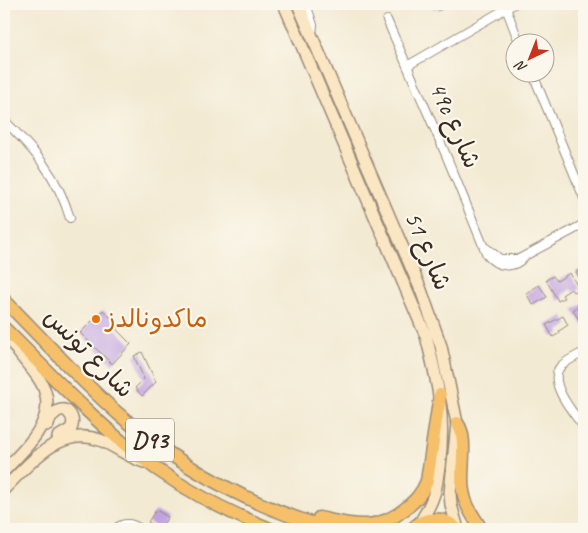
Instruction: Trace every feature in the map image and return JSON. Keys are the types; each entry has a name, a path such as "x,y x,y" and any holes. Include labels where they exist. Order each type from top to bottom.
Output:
{"main road":[{"name":"شارع تونس","path":"4,300 108,404 155,444 209,480 247,499 293,518 331,529"},
{"name":"شارع تونس","path":"5,329 107,429 148,463 205,499 270,529"},
{"path":"293,518 312,516 353,525 369,526 390,520 414,501 422,492 427,482 440,395"},
{"path":"457,423 462,434 462,484 464,497 468,509 481,529"},
{"path":"416,525 438,519 446,521 458,529"}],"street":[{"name":"شارع 51","path":"284,4 426,336 440,395 441,440 436,484 432,500 416,525"},
{"name":"شارع 51","path":"298,4 432,318 457,423 450,493 451,505 458,529"},
{"path":"306,4 313,25 312,35"},
{"path":"407,66 514,4"},
{"path":"503,10 514,32"},
{"name":"49c شارع","path":"387,20 485,246 500,262 524,257 584,224"},
{"path":"536,82 584,198"},
{"path":"4,120 47,167 58,187 70,218"},
{"path":"4,471 36,436 42,427 46,412 44,390 40,380 15,350 5,329"},
{"path":"584,352 562,365 556,375 559,391 584,427"},
{"path":"17,457 35,442 54,413 63,410 68,412 74,420 71,429 51,441 36,459"},
{"path":"4,489 50,446 61,440 74,437 86,436 104,442 132,458 148,463"},
{"path":"115,529 127,524 140,529"}],"building":[{"path":"431,4 449,5 439,10 437,7 434,9"},
{"path":"584,267 584,286 576,272"},
{"path":"570,273 579,289 573,292 571,289 562,295 564,298 558,301 546,280 553,276 557,281"},
{"path":"539,285 547,297 533,305 526,293"},
{"path":"584,303 584,323 582,325 573,310"},
{"path":"103,310 119,326 116,329 131,344 112,364 80,333"},
{"path":"563,316 568,325 553,337 546,325"},
{"path":"142,352 156,382 142,396 135,388 144,379 134,356"},
{"path":"156,510 168,517 161,527 148,522"}],"place":[{"name":"ماكدونالدز","path":"96,319"}]}
